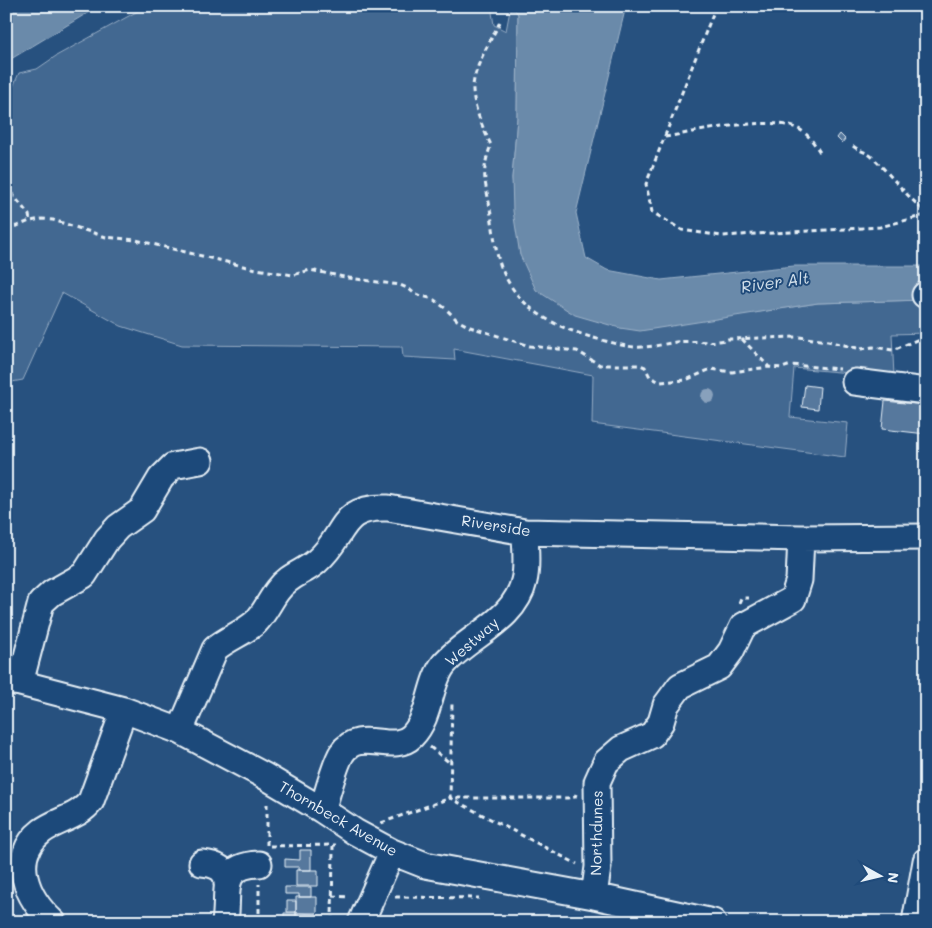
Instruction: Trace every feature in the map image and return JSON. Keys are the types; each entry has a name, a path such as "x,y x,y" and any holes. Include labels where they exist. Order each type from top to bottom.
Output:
{"street":[{"path":"855,382 926,391"},
{"path":"13,682 41,604 52,593 84,575 107,539 118,527 142,510 161,478 173,466 200,461"},
{"name":"Riverside","path":"180,731 216,649 257,622 278,589 291,576 317,562 348,520 356,513 371,508 388,508 525,532 801,538 926,537"},
{"name":"Westway","path":"414,734 422,723 444,665 513,607 525,580 525,532"},
{"name":"Northdunes","path":"596,886 597,782 606,762 621,749 652,735 662,722 666,705 680,686 719,667 731,651 743,626 793,599 799,580 801,538"},
{"name":"Thornbeck Avenue","path":"13,682 124,710 180,731 263,775 355,832 392,852 425,865 596,886 713,922"},
{"path":"53,922 36,904 27,888 24,871 26,854 35,838 43,831 84,809 91,801 124,710"},
{"path":"322,810 341,754 348,746 360,741 394,744 403,742 414,734"},
{"path":"362,922 392,852"},
{"path":"227,884 231,874 237,869 263,855"},
{"path":"916,922 926,861"},
{"path":"202,863 215,865 226,876 225,922"}],"path":[{"path":"716,6 646,184 652,212 682,230 722,236 880,227 926,213 900,188 872,156 859,151 853,146"},
{"path":"500,22 478,68 473,88 477,110 491,145 485,161 484,178 501,267 514,291 538,316 559,326 617,344 641,348 689,341 720,342 728,339 799,337 828,340 861,349 873,346 893,350 926,336"},
{"path":"664,137 767,123 784,125 801,131 813,142 822,155"},
{"path":"6,186 29,215 30,221"},
{"path":"6,228 30,221 52,220 106,237 136,240 276,273 293,275 310,270 400,285 409,288 414,294 432,299 457,320 470,327 530,346 577,351 600,365 640,365 645,367 650,377 660,382 686,380 711,369 732,372 769,367 782,368 791,365 850,370 855,382"},
{"path":"742,339 769,367"},
{"path":"450,798 452,696"},
{"path":"414,734 451,763"},
{"path":"263,855 336,846 343,836 450,798 567,798 575,797 579,790 597,791"},
{"path":"450,798 596,886"},
{"path":"259,922 267,799"},
{"path":"332,922 333,846"},
{"path":"332,896 480,898"}],"shaded area":[{"path":"147,6 491,6 494,25 506,31 510,10 515,10 518,14 517,118 512,178 520,255 759,312 818,303 923,300 926,304 926,333 892,334 894,377 794,368 790,417 848,423 845,457 592,424 593,375 454,349 455,360 403,357 402,347 182,345 121,326 62,293 23,380 6,383 6,91 13,87 19,73 37,69 56,56"}],"water":[{"path":"6,6 99,6 6,62"},
{"name":"River Alt","path":"511,6 626,6 576,213 586,258 607,270 661,280 794,266 926,266 926,300 818,303 640,331 620,328 575,315 536,290 520,255 513,211 512,178 517,118 518,14 515,10 510,10"}],"building":[{"path":"840,134 845,139 842,143 837,138"},
{"path":"805,385 820,387 818,409 802,407"},
{"path":"885,401 925,405 924,420 926,420 926,434 882,429"},
{"path":"300,850 311,850 311,870 299,870 299,867 285,867 285,859 300,860"},
{"path":"296,870 318,870 318,886 296,886"},
{"path":"285,887 311,887 311,897 299,897 299,894 285,894"},
{"path":"296,897 317,897 317,913 296,913"},
{"path":"287,901 296,901 296,912 287,912"},
{"path":"284,913 296,913 296,922 284,922"},
{"path":"296,913 317,914 317,922 296,922"},
{"path":"397,920 416,920 416,922 397,922"},
{"path":"451,921 451,922 428,922"},
{"path":"509,921 509,922 486,922"}]}
